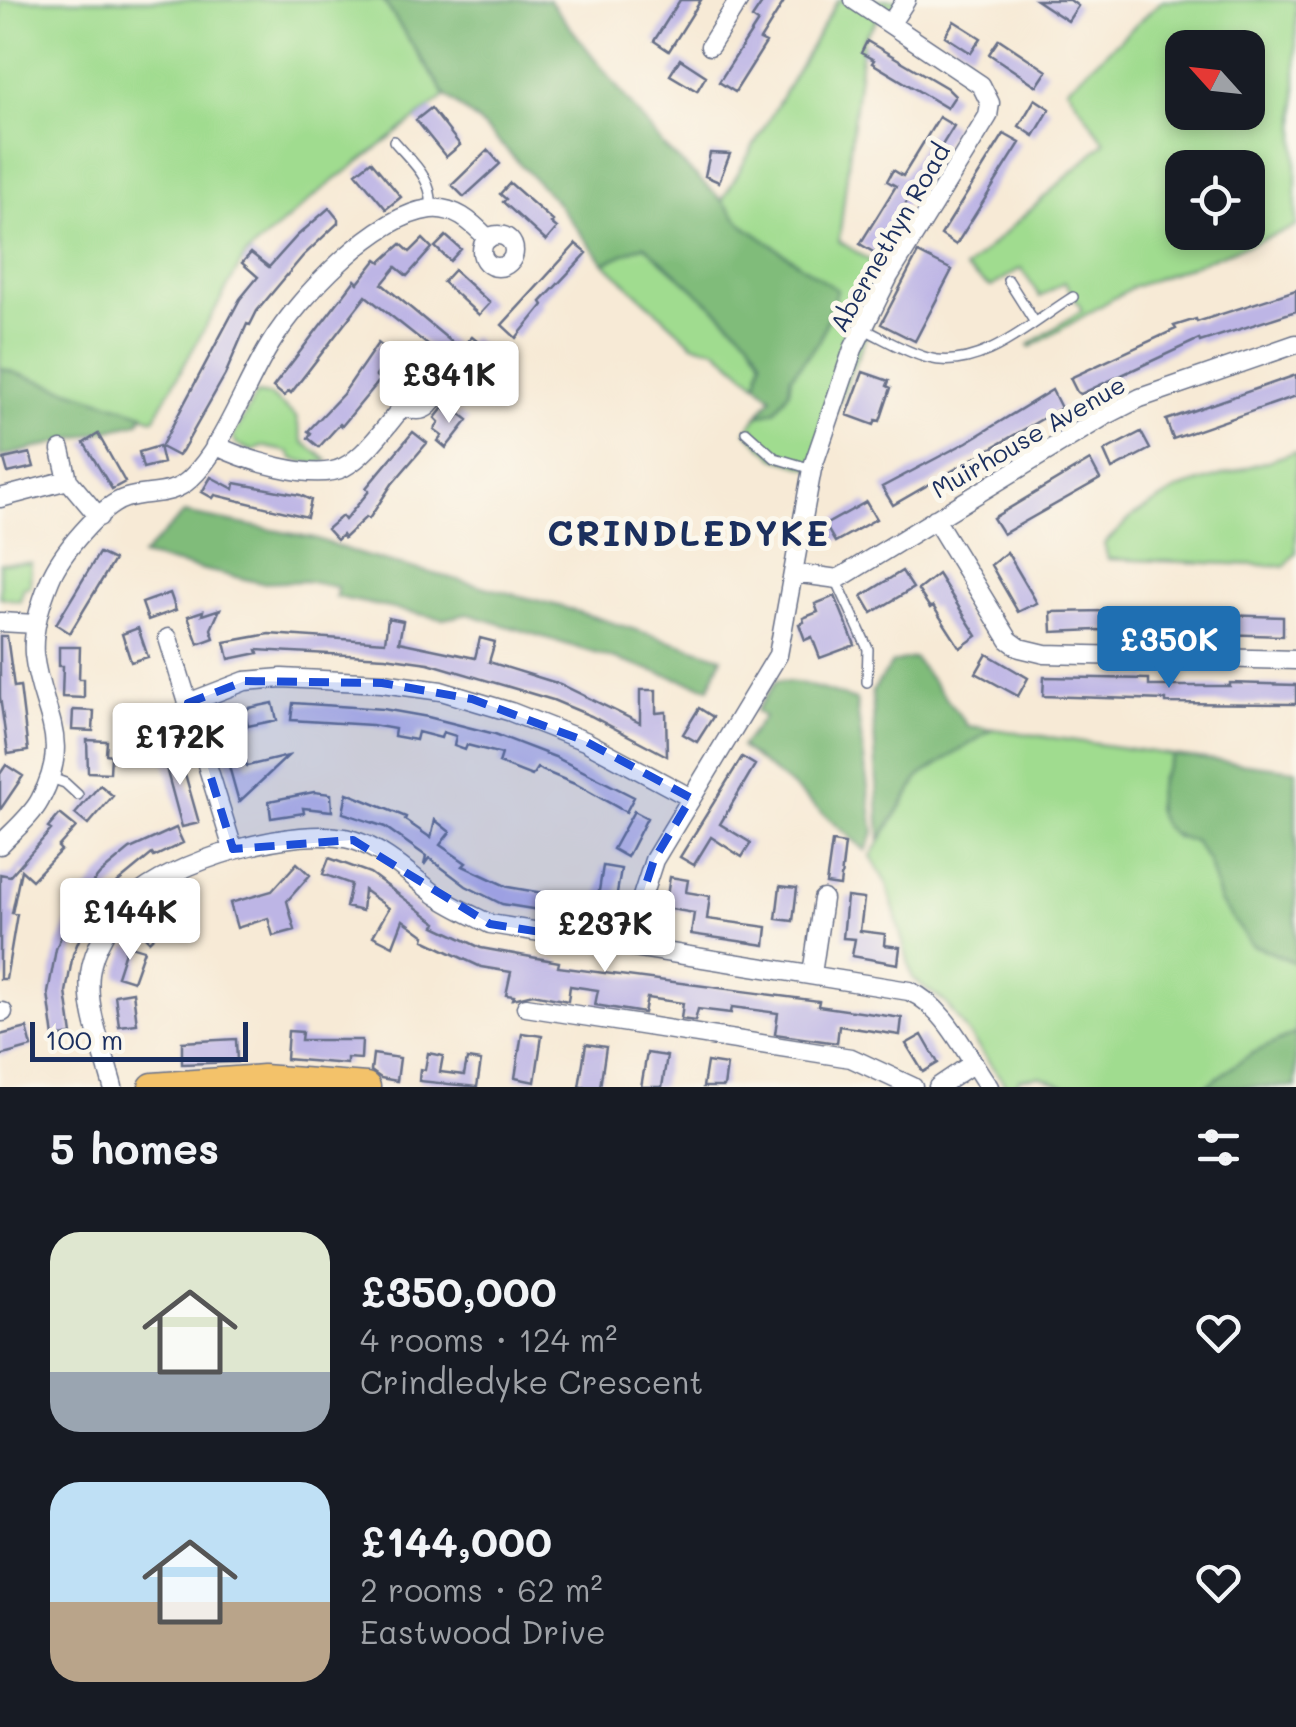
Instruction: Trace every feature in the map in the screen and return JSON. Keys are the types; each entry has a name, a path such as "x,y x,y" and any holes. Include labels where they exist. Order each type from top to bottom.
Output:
{"main road":[{"path":"153,1087 263,1079 366,1087"}],"street":[{"path":"710,46 739,0"},
{"name":"Abernethyn Road","path":"641,948 640,903 654,860 778,656 812,469 862,328 889,276 982,129 990,103 988,93 969,75 854,0"},
{"path":"891,23 906,0"},
{"path":"0,845 38,804 50,777 54,725 34,653 36,624 51,576 74,542 126,498 179,488 198,472 272,340 338,263 363,240 430,209 458,214 488,239"},
{"name":"Muirhouse Avenue","path":"836,579 1140,398 1296,344"},
{"path":"215,445 247,459 328,473 355,460 404,404"},
{"path":"61,450 68,480 99,517"},
{"path":"0,498 68,480"},
{"path":"935,519 1002,632 1020,648 1046,654 1296,660"},
{"path":"794,573 836,579"},
{"path":"0,622 36,624"},
{"path":"168,638 233,849"},
{"path":"188,703 246,681 282,678 362,681 442,691 512,712 584,742 690,798"},
{"path":"113,1087 90,974 105,934 124,907 163,878 233,849 322,835 353,840 383,854 440,898 490,924 898,988 919,995 944,1019 989,1087"},
{"path":"812,974 824,899"},
{"path":"526,1007 851,1058 914,1087"},
{"path":"938,1087 972,1064"}],"lane":[{"path":"394,141 431,188 430,209"},
{"path":"1008,280 1034,321"},
{"path":"862,328 925,358 955,360 987,351 1073,297"},
{"path":"746,432 775,458 812,469"},
{"path":"836,579 868,648 867,682"},
{"path":"50,777 65,783 78,795"}],"highlighted area":[{"path":"245,681 382,683 472,699 585,741 691,798 654,860 640,903 641,948 490,924 353,840 233,849 188,703"}],"green space":[{"path":"0,0 383,0 446,96 318,193 245,256 154,419 0,368"},
{"path":"383,0 549,0 664,147 722,200 743,225 837,290 820,340 791,376 789,391 776,410 757,416 772,397 757,384 762,359 749,338 644,245 604,263 552,197 483,126 446,96"},
{"path":"838,0 906,0 891,23 880,16 863,39 839,241 891,274 812,469 775,458 746,432 757,416 776,410 791,377 820,340 837,291 743,225 720,204"},
{"path":"1163,0 1296,0 1296,227 1265,238 1265,150 1165,150 1165,250 1234,250 1131,288 1031,347 1082,310 1065,282 1040,297 1021,268 991,287 965,269 1105,142 1067,88"},
{"path":"644,245 749,338 762,359 757,384 716,349 693,344 604,263"},
{"path":"0,368 144,414 138,423 0,457"},
{"path":"256,394 271,396 296,417 303,442 328,461 315,464 293,459 289,452 261,446 252,451 236,444 233,437"},
{"path":"1296,452 1296,552 1285,566 1108,559 1104,544 1133,516 1178,489"},
{"path":"184,513 314,538 365,556 559,606 722,657 709,688 468,614 443,619 336,597 337,587 306,581 262,583 142,556"},
{"path":"0,563 31,563 30,587 24,587 20,601 0,597"},
{"path":"914,658 968,726 993,729 920,776 880,840 872,692 892,663"},
{"path":"776,681 804,684 856,700 874,832 866,851 741,747 764,717 756,711"},
{"path":"993,729 1173,755 1160,779 1156,810 1175,837 1194,841 1251,944 1296,963 1296,1033 1251,1054 1204,1087 1067,1087 1040,1076 1019,1079 1016,1087 1007,1087 946,1003 913,979 887,885 871,856 920,776"},
{"path":"1173,755 1296,770 1296,963 1251,944 1220,902 1208,861 1194,841 1178,836 1159,819 1157,795"},
{"path":"1296,1033 1296,1087 1204,1087 1251,1054"}],"building":[{"path":"680,0 701,0 669,51 654,41"},
{"path":"764,0 785,0 760,40 766,43 735,92 719,82 758,22 752,18"},
{"path":"1036,0 1070,0 1078,6 1068,21"},
{"path":"954,21 981,38 971,53 945,36"},
{"path":"999,39 1047,71 1037,86 989,54"},
{"path":"867,41 947,88 955,96 947,108 872,63 874,60 861,53"},
{"path":"680,59 706,76 697,91 670,75"},
{"path":"1035,99 1050,109 1034,136 1019,126"},
{"path":"431,108 460,145 446,157 416,120"},
{"path":"939,117 954,126 875,253 860,244 896,186 887,181 893,170 903,176"},
{"path":"1004,134 1020,143 956,245 941,235"},
{"path":"488,150 500,164 464,197 452,185"},
{"path":"710,153 730,154 719,182 705,176"},
{"path":"371,161 401,197 386,209 356,173"},
{"path":"510,183 553,221 557,228 546,241 503,202 506,199 500,194"},
{"path":"329,208 338,223 303,256 247,324 225,375 182,451 178,456 161,447 240,299 258,277 242,263 251,253 269,267"},
{"path":"446,236 461,249 450,261 435,247"},
{"path":"423,239 432,248 407,276 396,267 382,284 454,344 443,357 366,296 291,393 284,396 273,387 355,280 358,283 377,259 381,262 401,244 410,252"},
{"path":"576,244 587,253 541,302 543,305 516,338 502,325"},
{"path":"918,253 952,270 915,341 881,324"},
{"path":"454,270 490,303 479,315 443,282"},
{"path":"1296,290 1296,311 1200,342 1199,339 1081,394 1070,378 1176,329 1174,326"},
{"path":"472,337 506,371 495,385 455,355"},
{"path":"378,343 391,354 376,376 380,380 319,447 308,438 308,431 343,394"},
{"path":"863,372 889,381 887,386 891,388 880,421 876,420 874,425 847,415"},
{"path":"1296,375 1296,396 1173,439 1166,420"},
{"path":"1052,390 1061,408 893,505 882,487 967,442"},
{"path":"443,408 456,418 459,413 468,420 446,448 438,441 442,436 434,430 439,422 435,418"},
{"path":"413,432 427,443 369,519 366,517 337,540 327,529 342,516 345,520"},
{"path":"1141,432 1150,449 1112,469 1104,451"},
{"path":"98,434 125,482 112,489 84,443"},
{"path":"159,446 163,463 143,468 139,452"},
{"path":"30,453 34,467 8,473 4,459"},
{"path":"1090,460 1100,479 1003,534 993,518"},
{"path":"211,477 234,489 235,483 300,495 311,500 307,517 215,495 213,498 202,492"},
{"path":"866,502 876,519 835,542 825,525"},
{"path":"1007,552 1037,603 1018,612 991,565"},
{"path":"99,553 114,560 70,633 56,624"},
{"path":"902,571 913,588 872,613 862,596"},
{"path":"938,574 977,636 960,648 918,590"},
{"path":"170,593 176,610 148,620 142,603"},
{"path":"835,596 855,645 820,658 812,637 805,640 799,624 818,612 815,604"},
{"path":"220,609 211,629 214,638 198,644 188,616"},
{"path":"1051,612 1283,617 1283,636 1052,632"},
{"path":"388,618 403,621 399,642 475,658 480,638 495,642 489,662 560,684 640,723 640,690 656,690 656,713 666,712 667,756 553,700 428,663 257,650 258,653 229,659 225,642 269,634 385,642"},
{"path":"138,628 148,657 131,662 122,634"},
{"path":"0,636 7,636 14,687 20,686 28,751 8,754 0,697"},
{"path":"59,647 80,647 79,679 84,679 84,698 62,697"},
{"path":"987,654 1028,678 1018,696 976,673"},
{"path":"1044,677 1149,679 1149,686 1296,685 1296,704 1166,703 1043,696"},
{"path":"273,703 277,720 248,726 244,709"},
{"path":"293,703 383,709 495,734 555,757 634,797 626,812 537,768 532,776 499,763 502,754 467,745 465,750 454,746 456,736 443,732 441,738 418,732 416,740 394,736 395,729 372,725 291,720"},
{"path":"699,708 713,717 697,742 683,734"},
{"path":"73,710 94,711 93,731 72,730"},
{"path":"237,730 247,766 288,756 239,802 220,734"},
{"path":"87,740 107,741 110,773 88,772"},
{"path":"178,749 199,823 182,827 162,753"},
{"path":"742,757 755,765 720,824 751,843 742,857 711,837 694,865 680,857"},
{"path":"6,765 23,776 0,810 0,774"},
{"path":"100,785 113,796 88,825 75,814"},
{"path":"314,792 331,794 332,811 303,808 304,813 271,818 269,801"},
{"path":"347,793 406,817 431,838 435,820 450,832 440,845 466,863 463,866 508,887 589,901 587,918 502,904 466,886 429,858 424,865 426,856 385,827 343,813"},
{"path":"634,811 647,818 627,857 613,849"},
{"path":"60,814 76,827 58,847 61,850 32,880 21,870 12,913 17,914 6,979 0,979 0,874 10,876 51,830 48,828"},
{"path":"176,828 183,843 154,857 152,854 112,887 89,916 73,954 66,992 72,1035 54,1038 48,993 56,949 73,907 100,874 130,849"},
{"path":"832,842 845,844 840,886 826,884"},
{"path":"329,858 370,873 437,923 435,926 481,948 559,962 558,967 819,1001 818,1006 902,1018 900,1035 839,1026 837,1043 775,1034 778,1013 732,1007 731,1013 698,1009 695,1021 681,1019 683,1003 647,998 644,1013 595,1005 598,990 570,986 568,1001 533,994 513,999 514,996 506,995 511,972 481,967 424,940 425,936 403,920 393,946 373,936 389,908 364,890 362,911 346,907 351,884 323,874"},
{"path":"297,863 310,875 287,901 295,930 273,936 268,918 237,928 230,903 272,891"},
{"path":"603,866 621,869 616,899 598,897"},
{"path":"670,877 688,880 686,892 710,896 707,919 767,927 765,945 691,934 694,913 665,908"},
{"path":"780,886 797,888 793,921 776,919"},
{"path":"847,897 864,899 860,931 885,934 884,945 900,947 898,964 852,956 855,939 843,938"},
{"path":"160,906 173,918 149,941 137,929"},
{"path":"127,945 144,950 133,981 117,976"},
{"path":"133,992 137,1024 119,1026 115,995"},
{"path":"27,1028 32,1047 0,1056 0,1035"},
{"path":"288,1031 302,1032 301,1040 362,1040 361,1059 347,1058 347,1064 286,1059"},
{"path":"522,1033 542,1036 535,1082 515,1078"},
{"path":"922,1035 938,1063 923,1072 906,1044"},
{"path":"236,1039 237,1062 182,1064 182,1042"},
{"path":"586,1044 606,1047 600,1087 579,1087"},
{"path":"428,1053 443,1056 440,1072 464,1075 467,1059 481,1061 477,1087 419,1081"},
{"path":"647,1053 667,1056 662,1087 641,1087"},
{"path":"373,1054 400,1058 397,1081 371,1071"},
{"path":"707,1062 727,1065 724,1087 703,1087"}],"district":[{"name":"CRINDLEDYKE","path":"689,532"}]}
